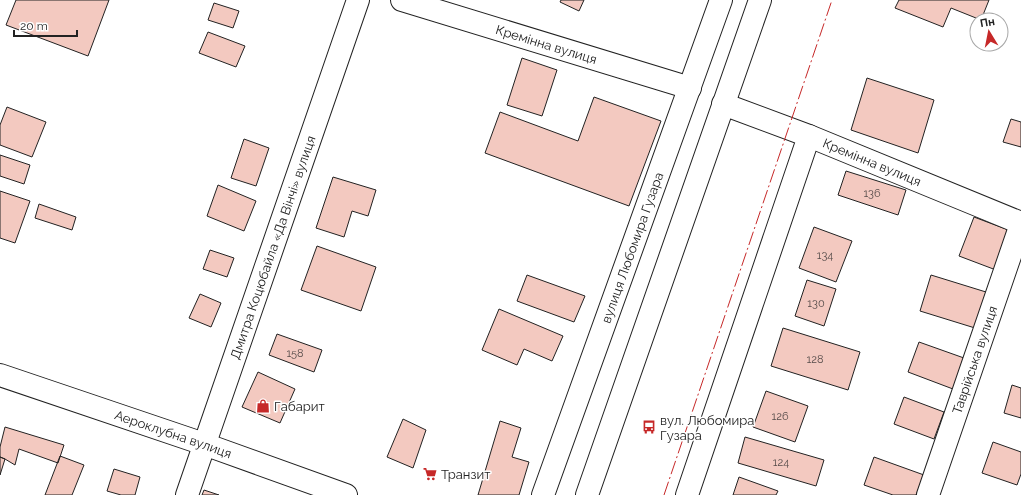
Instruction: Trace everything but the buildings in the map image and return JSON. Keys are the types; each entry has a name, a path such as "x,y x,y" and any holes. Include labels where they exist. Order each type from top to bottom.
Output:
{"street":[{"name":"Дмитра Коцюбайла «Да Вінчі» вулиця","path":"187,495 358,0"},
{"name":"Кремінна вулиця","path":"402,0 690,88"},
{"name":"вулиця Любомира Гузара","path":"543,495 721,0"},
{"path":"587,495 760,0"},
{"name":"Кремінна вулиця","path":"723,104 809,136 1021,223"},
{"path":"687,495 809,136"},
{"name":"Таврійська вулиця","path":"928,495 1021,223"},
{"name":"Аероклубна вулиця","path":"0,375 204,444 346,495"}],"power":[{"path":"664,495 832,0"}],"place":[{"name":"Габарит","path":"263,406"},
{"name":"вул. Любомира Гузара","path":"649,427"},
{"name":"Транзит","path":"430,474"}]}
